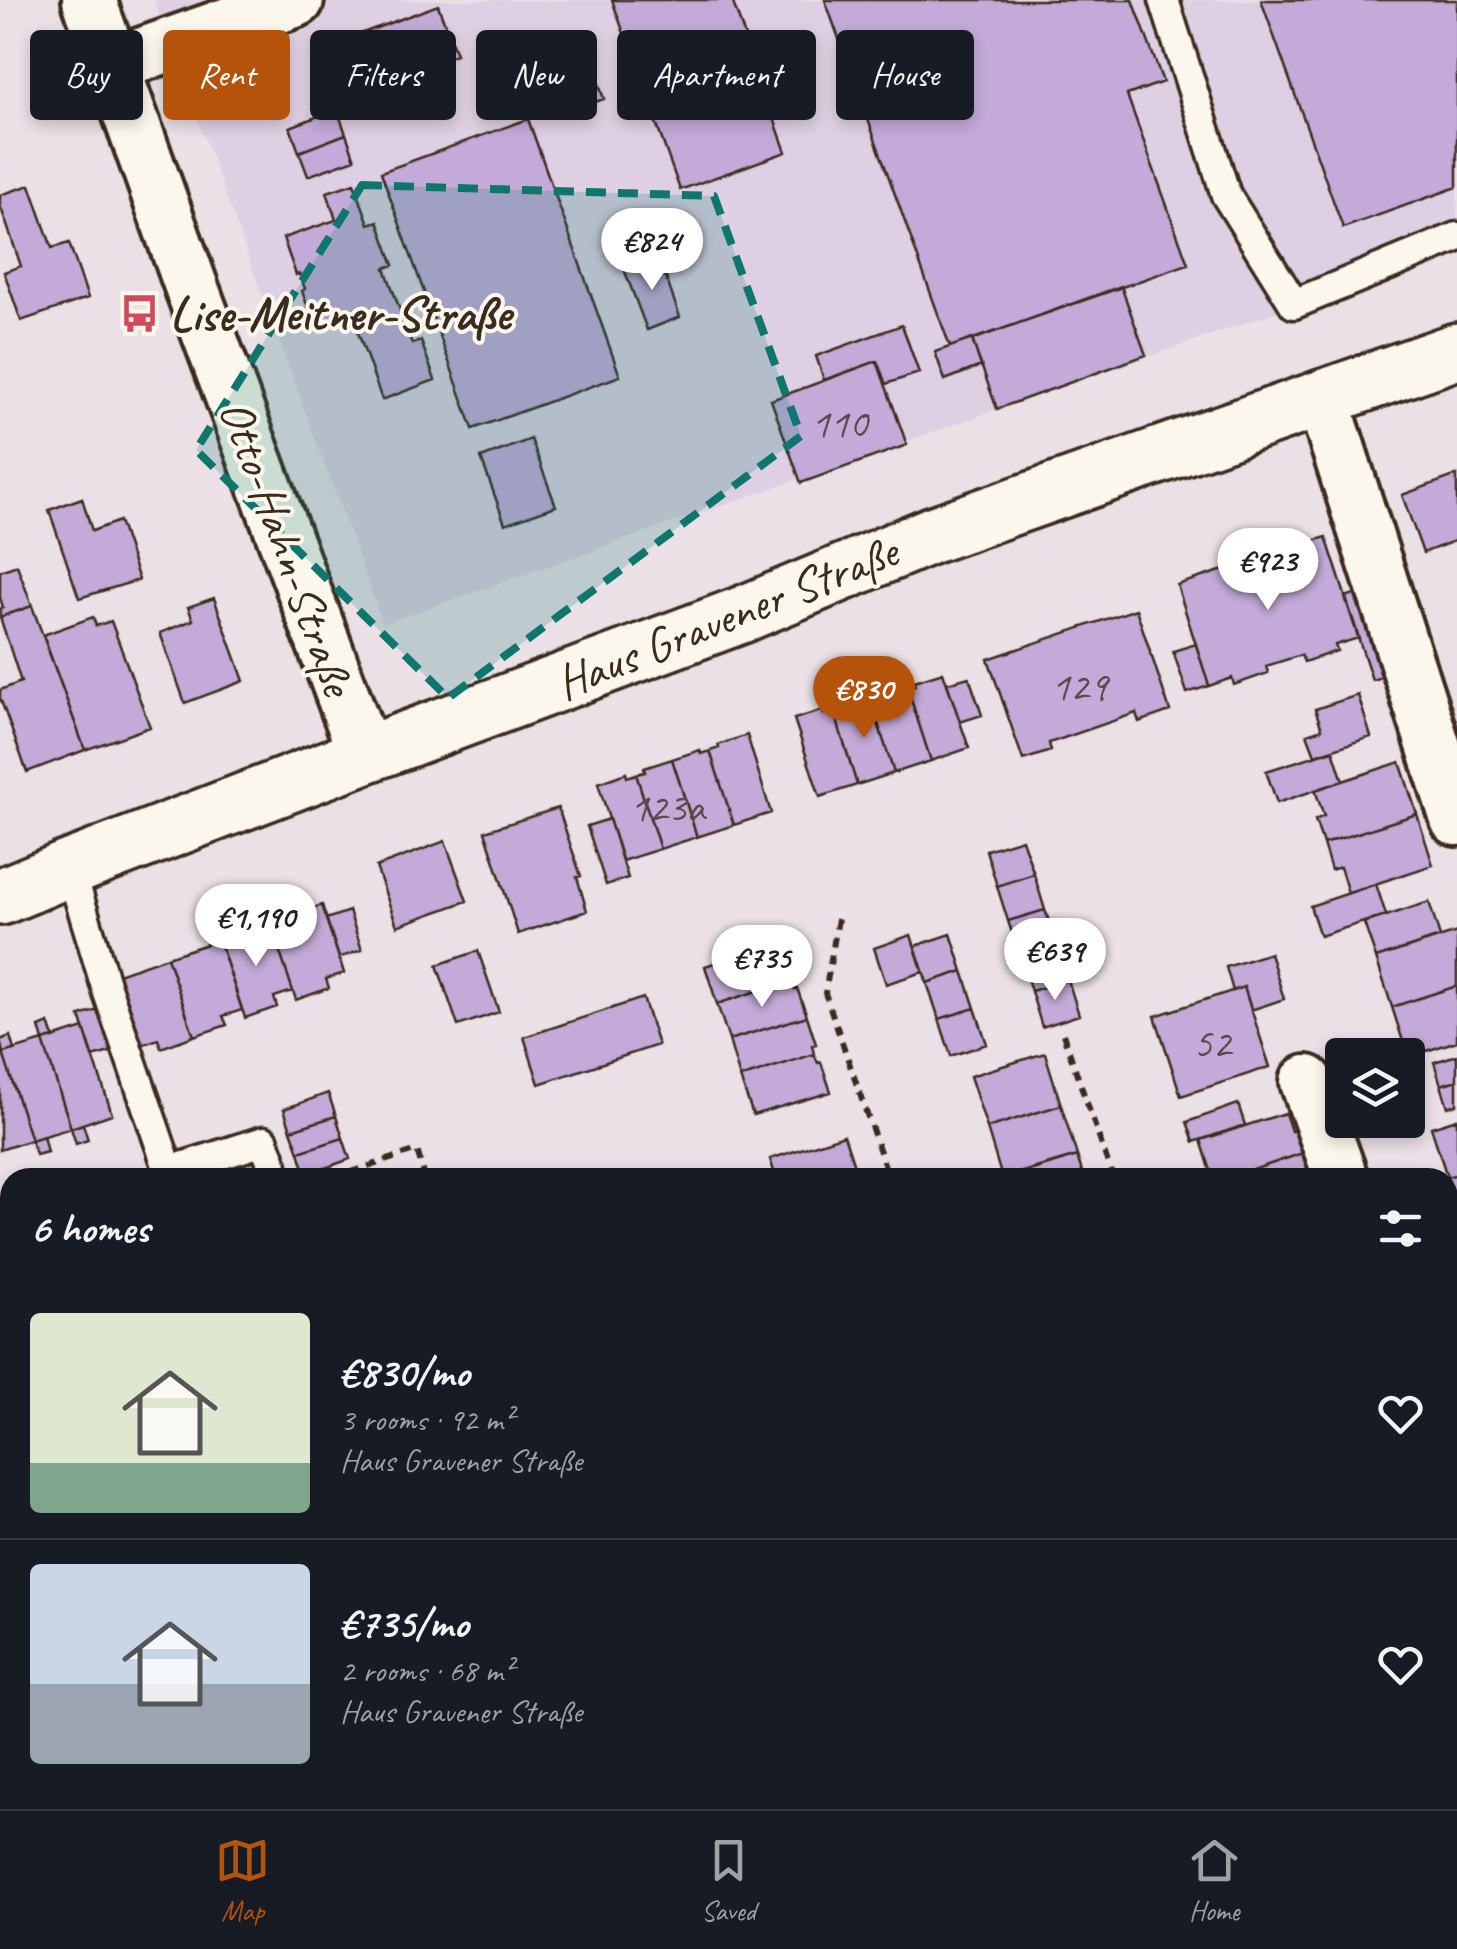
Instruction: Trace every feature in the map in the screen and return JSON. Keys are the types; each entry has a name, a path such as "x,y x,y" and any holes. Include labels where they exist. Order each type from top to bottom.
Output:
{"street":[{"name":"Otto-Hahn-Straße","path":"89,0 100,30"},
{"path":"143,54 297,0"},
{"name":"Otto-Hahn-Straße","path":"132,120 365,755"},
{"name":"Haus Gravener Straße","path":"0,897 740,614 932,535 1457,351"},
{"path":"1322,397 1457,819"},
{"path":"1307,1082 1337,1168"}],"lane":[{"path":"1164,0 1226,195 1294,304 1457,238"},
{"path":"70,868 168,1168"},
{"path":"178,1168 264,1141 273,1166"}],"path":[{"path":"838,919 825,993 886,1168"},
{"path":"1062,1034 1109,1168"},
{"path":"364,1168 417,1150 422,1168"}],"highlighted area":[{"path":"362,185 714,196 801,436 448,698 196,450"}],"shaded area":[{"path":"154,0 1457,0 1457,249 383,624 198,120 290,120 290,30 165,30"}],"building":[{"path":"612,0 732,0 743,30 623,30"},
{"path":"825,0 1133,0 1163,82 1127,95 1188,264 950,347 868,120 974,120 974,30 836,31"},
{"path":"1261,0 1457,0 1457,187 1343,228"},
{"path":"438,5 447,30 371,30"},
{"path":"597,78 604,99 597,101"},
{"path":"310,119 341,120 346,134 299,152 290,127"},
{"path":"528,120 620,376 473,429 381,172"},
{"path":"655,120 775,120 786,152 680,190"},
{"path":"346,134 355,159 308,176 299,152"},
{"path":"354,183 369,224 378,221 394,265 385,268 412,344 421,341 435,380 382,400 351,313 315,327 300,274 296,275 283,238 336,220 327,192"},
{"path":"30,185 52,248 69,243 88,298 21,321 4,272 21,266 0,195"},
{"path":"658,256 680,317 647,330 624,269"},
{"path":"1121,286 1146,355 997,409 972,340"},
{"path":"902,325 919,373 886,384 877,361 824,380 816,356"},
{"path":"972,339 981,366 945,380 935,352"},
{"path":"877,361 907,445 801,483 771,400"},
{"path":"531,439 556,506 505,524 481,458"},
{"path":"1457,475 1457,540 1423,553 1402,495"},
{"path":"82,498 92,531 119,521 139,580 79,598 49,510"},
{"path":"1326,537 1359,638 1335,645 1337,651 1304,662 1301,655 1266,666 1268,673 1234,685 1232,678 1209,686 1177,585"},
{"path":"17,565 32,606 0,617 0,571"},
{"path":"1367,590 1394,673 1372,680 1345,597"},
{"path":"214,598 244,681 185,703 160,633 193,620 188,607"},
{"path":"32,606 85,750 27,772 0,698 0,690 21,682 0,617"},
{"path":"1136,609 1170,711 1139,722 1136,713 1049,743 1051,751 1023,760 988,659"},
{"path":"93,617 96,626 111,621 150,727 85,750 43,635"},
{"path":"1196,644 1209,686 1187,693 1173,651"},
{"path":"943,672 969,748 931,761 907,687"},
{"path":"969,677 982,715 960,722 947,683"},
{"path":"907,687 931,761 894,773 869,695"},
{"path":"869,695 894,773 857,785 834,711"},
{"path":"1358,695 1371,737 1315,755 1307,734 1322,729 1315,709"},
{"path":"824,710 824,714 834,711 857,785 820,797 794,719"},
{"path":"747,735 771,813 734,825 710,751"},
{"path":"700,750 701,754 710,751 734,825 697,837 672,759"},
{"path":"1333,750 1343,781 1277,803 1266,771"},
{"path":"672,759 697,837 660,849 636,774"},
{"path":"1400,762 1417,814 1323,844 1315,820 1324,816 1315,790"},
{"path":"626,773 627,777 636,774 660,849 622,861 598,783"},
{"path":"558,808 581,876 577,877 587,911 518,934 485,831"},
{"path":"1417,814 1433,865 1348,893 1340,867 1331,870 1323,844"},
{"path":"609,819 628,878 606,885 587,826"},
{"path":"1022,839 1034,874 997,886 986,850"},
{"path":"445,841 467,901 397,926 376,867"},
{"path":"1034,874 1045,910 1008,921 997,886"},
{"path":"1376,884 1386,915 1320,936 1310,906"},
{"path":"1429,902 1440,937 1376,958 1364,923"},
{"path":"322,905 344,973 326,979 329,988 296,1000 270,923"},
{"path":"1045,910 1057,944 1020,956 1008,921"},
{"path":"349,911 362,950 339,958 326,919"},
{"path":"270,923 293,991 274,997 277,1007 245,1018 219,940"},
{"path":"1457,932 1457,986 1392,1007 1376,958"},
{"path":"951,934 963,971 927,983 915,946"},
{"path":"911,935 923,972 886,984 874,948"},
{"path":"219,940 242,1010 223,1016 227,1025 194,1036 167,957"},
{"path":"783,941 791,980 717,1004 705,966"},
{"path":"1057,944 1068,980 1031,991 1020,956"},
{"path":"478,951 499,1012 458,1026 437,965"},
{"path":"1270,953 1284,999 1251,1010 1244,987 1233,991 1226,967"},
{"path":"167,957 194,1036 161,1048 158,1039 139,1046 115,975"},
{"path":"963,971 975,1008 939,1019 927,983"},
{"path":"791,980 807,1016 729,1040 717,1004"},
{"path":"1068,980 1079,1015 1042,1027 1031,991"},
{"path":"1457,986 1457,1041 1425,1051 1425,1038 1402,1038 1392,1007"},
{"path":"1244,987 1270,1067 1181,1096 1155,1016"},
{"path":"643,998 658,1045 539,1084 524,1037"},
{"path":"975,1008 987,1044 951,1056 939,1019"},
{"path":"101,1009 114,1051 93,1057 80,1016"},
{"path":"807,1016 816,1044 812,1045 814,1054 740,1078 729,1040"},
{"path":"49,1023 54,1038 43,1041 39,1027"},
{"path":"84,1028 112,1114 71,1128 43,1041"},
{"path":"10,1036 14,1050 3,1053 0,1040"},
{"path":"43,1041 71,1128 31,1140 3,1053"},
{"path":"3,1053 31,1140 0,1150 0,1054"},
{"path":"1045,1053 1061,1105 987,1128 970,1076"},
{"path":"814,1054 821,1062 831,1092 753,1115 740,1078"},
{"path":"1457,1055 1457,1080 1441,1085 1434,1062"},
{"path":"1457,1080 1457,1104 1448,1107 1441,1085"},
{"path":"328,1093 336,1116 291,1130 284,1109"},
{"path":"1238,1104 1245,1125 1194,1142 1187,1122"},
{"path":"1061,1105 1077,1156 1036,1168 999,1168 987,1128"},
{"path":"1285,1113 1291,1131 1296,1130 1303,1153 1259,1168 1210,1168 1201,1140"},
{"path":"336,1116 343,1138 299,1152 291,1130"},
{"path":"1457,1119 1457,1168 1444,1168 1431,1127"},
{"path":"83,1124 88,1140 76,1144 71,1128"},
{"path":"844,1135 855,1168 773,1168 770,1159"},
{"path":"43,1136 47,1152 36,1155 31,1140"},
{"path":"343,1138 350,1159 325,1168 304,1168 299,1152"},
{"path":"1303,1153 1308,1168 1259,1168"},
{"path":"1077,1156 1081,1168 1039,1168"}],"place":[{"name":"Lise-Meitner-Straße","path":"140,313"}]}
